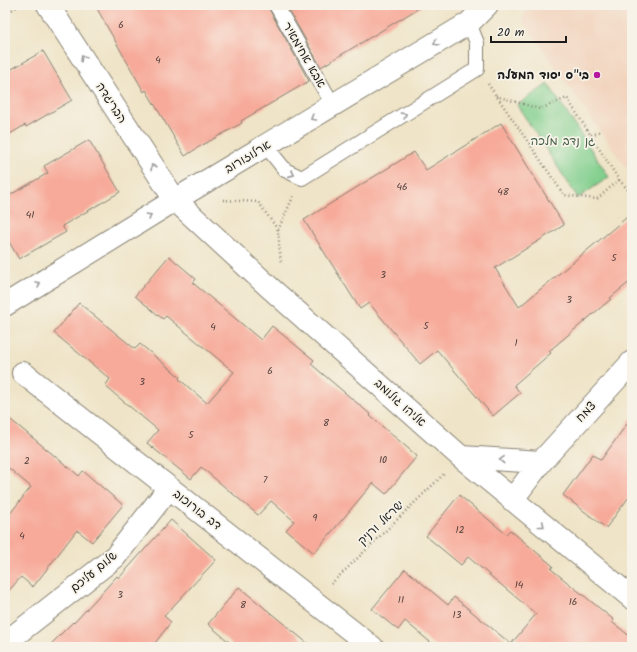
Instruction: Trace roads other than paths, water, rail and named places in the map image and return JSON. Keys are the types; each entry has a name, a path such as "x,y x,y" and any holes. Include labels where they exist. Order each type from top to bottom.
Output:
{"street":[{"name":"הבריגדה","path":"48,5 175,200"},
{"name":"ארלוזורוב","path":"5,305 175,200 469,23 487,5"},
{"name":"אליהו גולומב","path":"175,200 269,287 462,458 632,598"},
{"name":"צמח","path":"512,500 540,462 632,362"},
{"name":"דב בורוכוב","path":"23,374 372,647"},
{"path":"462,458 540,462"},
{"name":"שלום עליכם","path":"5,643 116,557 169,488"}],"lane":[{"name":"אבא אחימאיר","path":"276,5 333,105"},
{"path":"266,146 285,170 302,178 477,69 477,43 469,23"}],"place":[{"name":"בי\"ס יסוד המעלה","path":"597,75"}],"park label":[{"name":"גן נדב מלכה","path":"563,141"}]}
